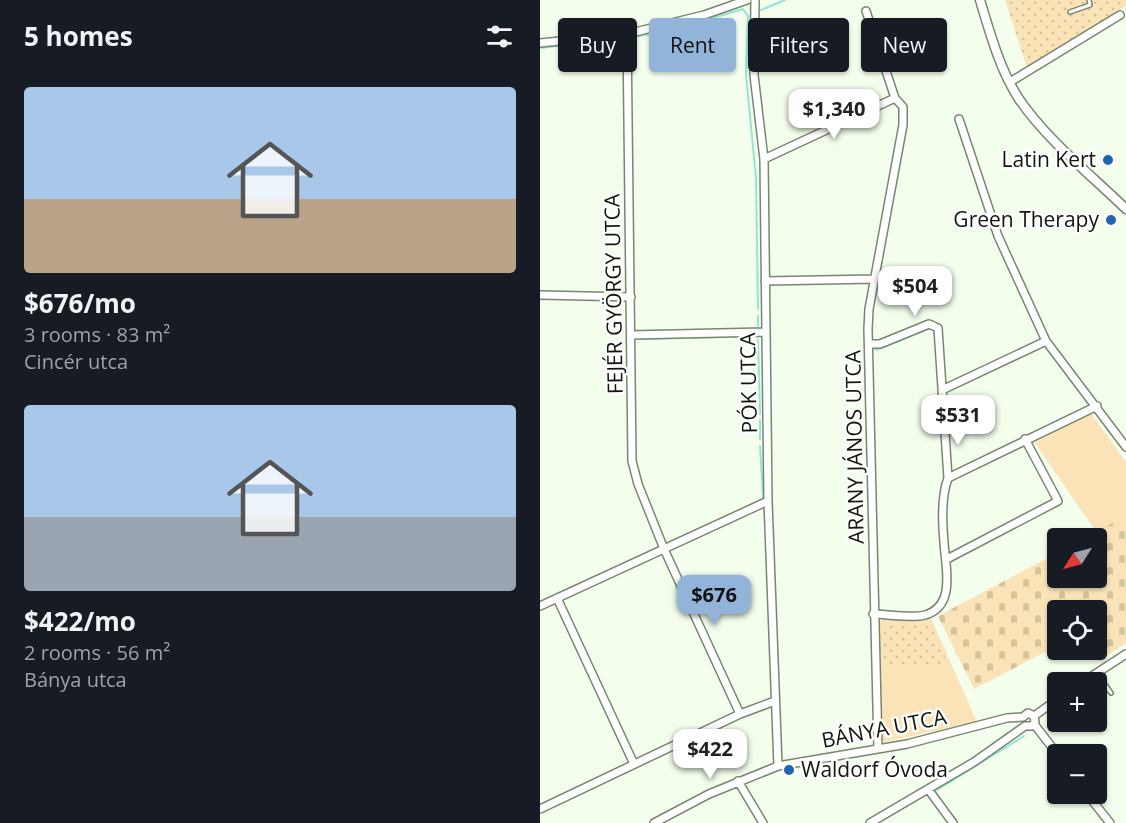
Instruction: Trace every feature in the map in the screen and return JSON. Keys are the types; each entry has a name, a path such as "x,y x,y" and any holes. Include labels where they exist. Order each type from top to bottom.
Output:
{"street":[{"path":"637,32 705,15 747,0"},
{"name":"PÓK UTCA","path":"755,0 754,75 764,159 768,501 778,766"},
{"path":"980,0 1010,82 1024,105 1042,128 1126,209"},
{"name":"ARANY JÁNOS UTCA","path":"866,11 895,98 903,107 903,125 869,309 873,614 878,749"},
{"path":"1010,82 1120,15"},
{"path":"540,43 558,41"},
{"name":"FEJÉR GYÖRGY UTCA","path":"628,72 632,461 638,484 664,549 740,714"},
{"path":"764,159 895,98"},
{"path":"959,119 998,236 1046,341 1126,447"},
{"path":"765,281 875,279"},
{"path":"540,295 631,297"},
{"path":"869,344 880,344 929,324 938,328 948,477 945,487 943,529 947,559 946,595 937,609 924,615 873,614"},
{"path":"631,335 765,332"},
{"path":"942,390 1046,341"},
{"path":"948,477 1096,406"},
{"path":"947,559 1058,501 1026,439"},
{"path":"540,606 768,501"},
{"path":"556,598 634,764"},
{"path":"1099,672 1126,654"},
{"path":"540,809 740,714 775,701"},
{"path":"1047,707 1034,716 1034,724 1049,744"},
{"name":"BÁNYA UTCA","path":"654,823 738,781 778,766 926,740 1007,718 1023,717 1028,713 1034,716"},
{"path":"1023,717 1026,726"},
{"path":"870,823 1026,726 1034,724"},
{"path":"738,781 763,823"},
{"path":"928,789 953,823"},
{"path":"1095,804 1110,823"}],"lane":[{"path":"1070,12 1090,5 1089,0"},
{"path":"1107,686 1112,693"}],"green space":[{"path":"1005,0 1126,0 1126,6 1027,68"},
{"path":"1090,412 1126,462 1126,515 1105,528 1094,528 1035,443"},
{"path":"1126,515 1126,643 1107,656 1107,600 1047,600 1047,651 974,689 938,616 1047,558 1047,588 1107,588 1107,528 1103,528"},
{"path":"931,618 977,722 884,742 881,738 878,623 882,619"},
{"path":"931,625 949,666 884,666 884,626"}],"waterway":[{"path":"761,10 785,0"},
{"path":"637,36 666,32 743,9 748,16 746,75 756,178 758,309"},
{"path":"540,48 558,46"},
{"path":"758,316 758,326"},
{"path":"876,350 930,328"},
{"path":"642,339 756,336"},
{"path":"758,340 760,414"},
{"path":"760,420 760,439"},
{"path":"760,446 763,497"},
{"path":"937,790 1024,736"}],"place":[{"name":"Latin Kert","path":"1108,160"},
{"name":"Green Therapy","path":"1111,220"},
{"name":"Waldorf Óvoda","path":"789,770"}]}
